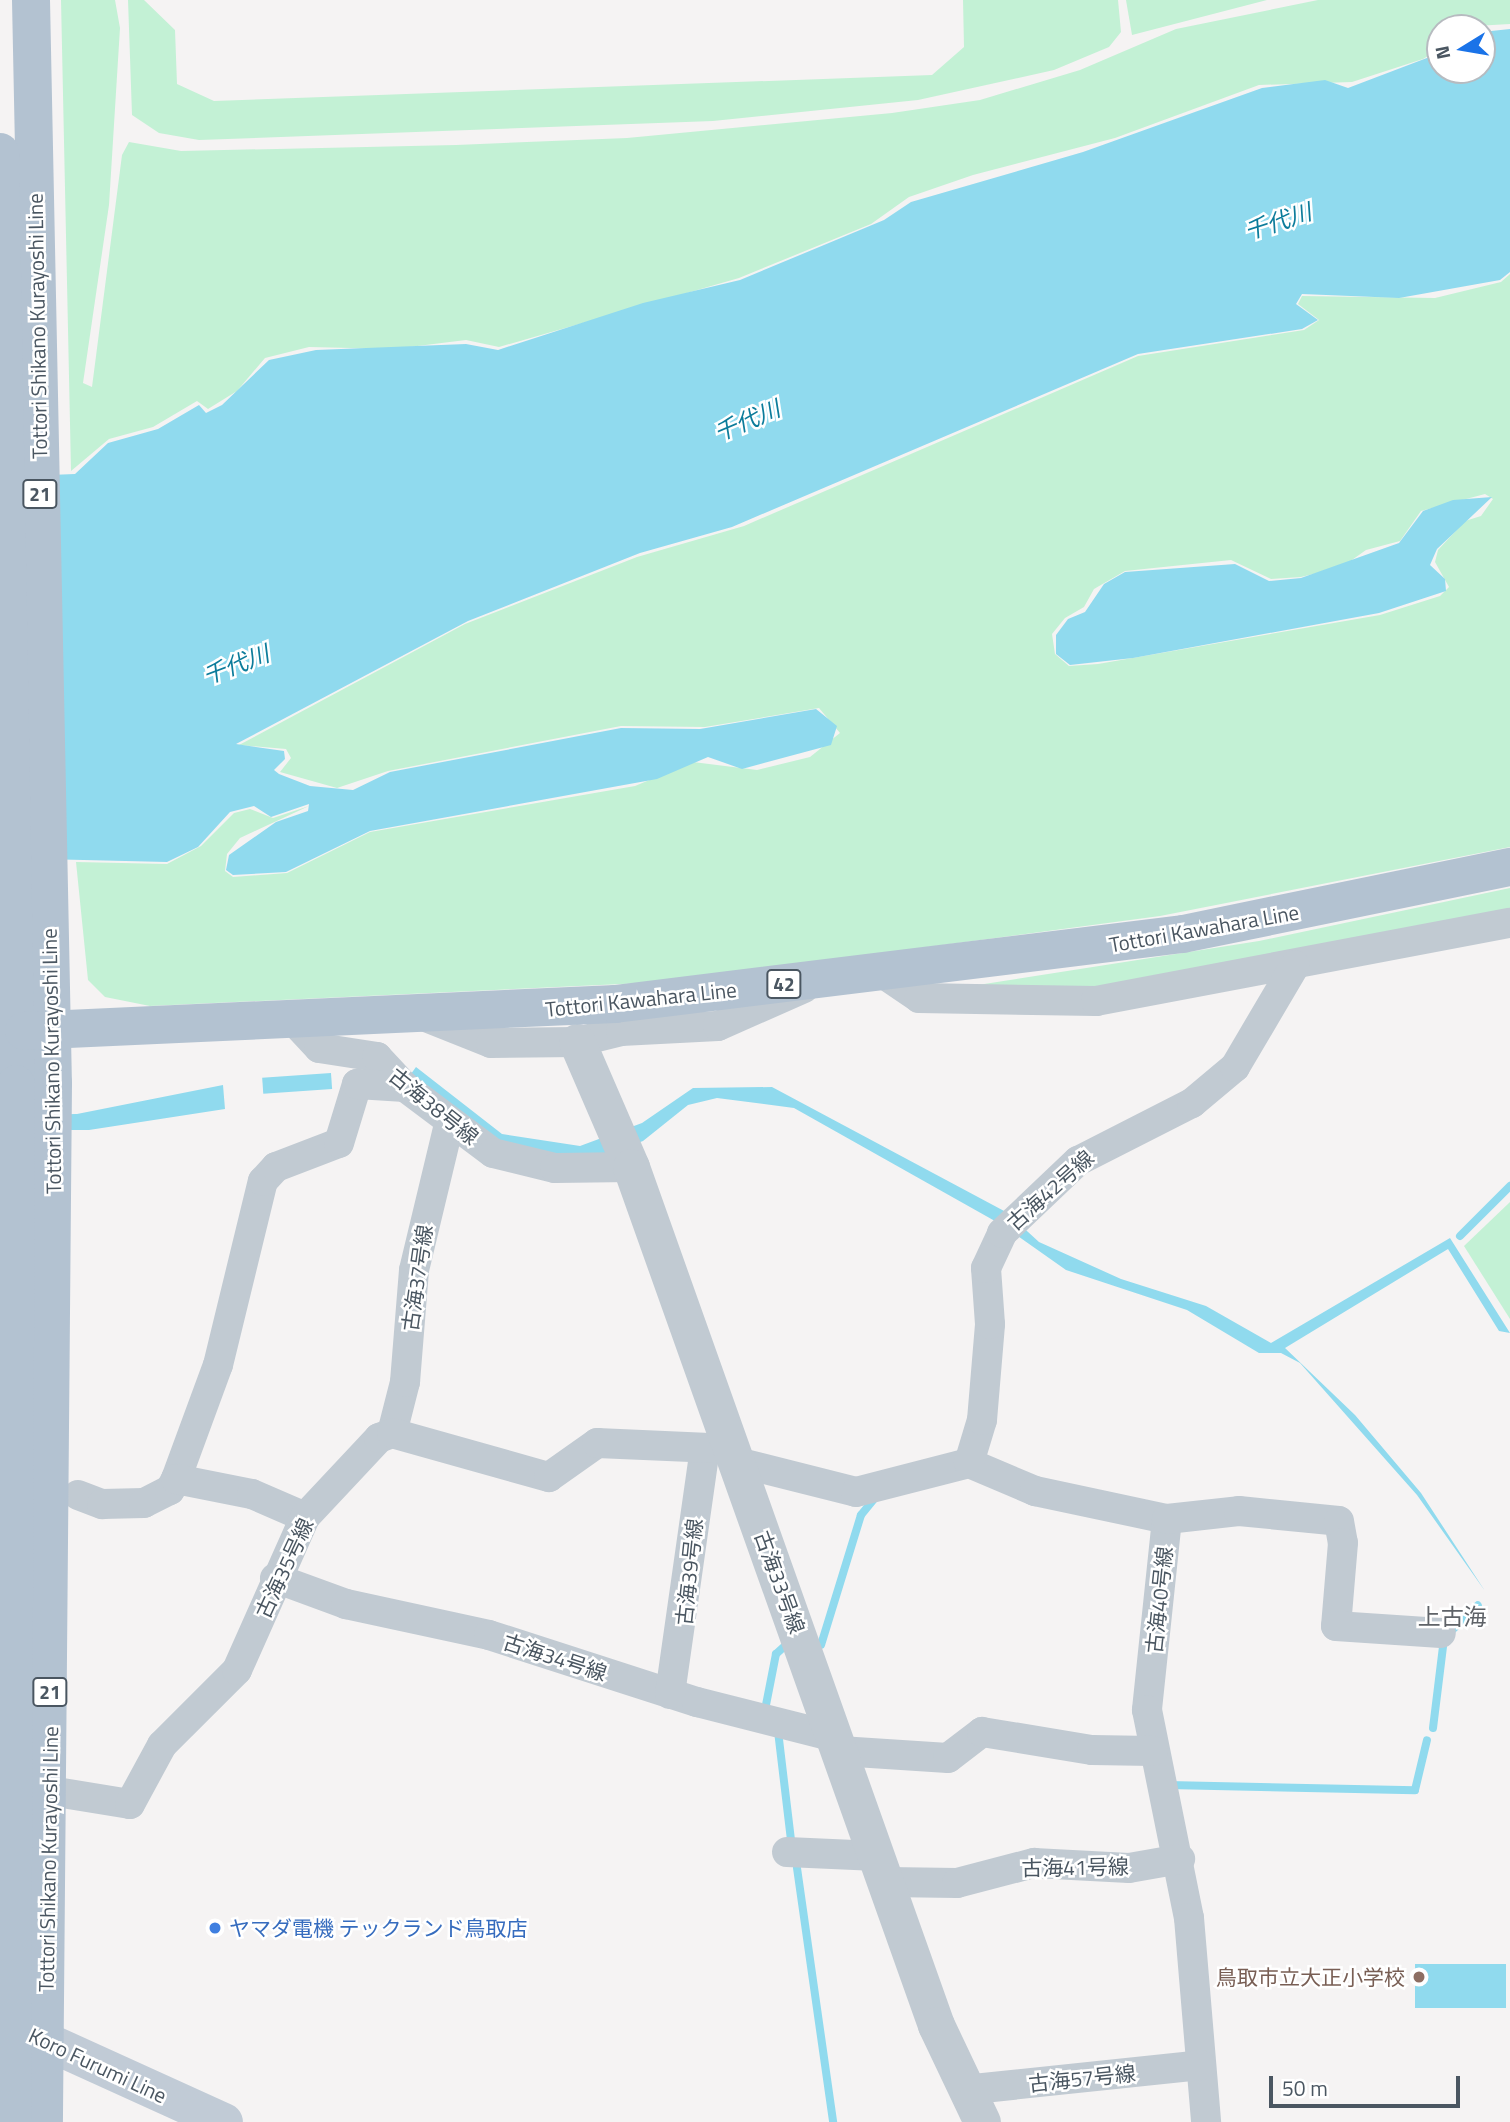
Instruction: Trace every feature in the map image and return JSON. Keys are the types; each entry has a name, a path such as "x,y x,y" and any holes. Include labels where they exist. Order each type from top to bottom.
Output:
{"main road":[{"name":"Tottori Shikano Kurayoshi Line","path":"12,2122 6,2021 15,1110 22,1031 32,987 31,0"},
{"name":"Tottori Shikano Kurayoshi Line","path":"0,152 32,987"},
{"name":"Tottori Kawahara Line","path":"22,1031 421,1015 615,1004 884,974 1183,934 1510,867"},
{"name":"Tottori Shikano Kurayoshi Line","path":"22,1031 52,1110 50,1791 44,2122"},
{"name":"Koro Furumi Line","path":"6,2021 44,2044 224,2122"}],"street":[{"path":"884,974 919,998 1096,1001 1510,923"},
{"name":"古海42号線","path":"969,1462 985,1379 986,1268 1002,1233 1078,1161 1192,1103 1235,1067 1295,965"},
{"path":"421,1015 491,1043 577,1042 621,1031 718,1027 822,979"},
{"name":"古海38号線","path":"293,1020 319,1048 377,1057 405,1087 449,1124 510,1160 555,1168 631,1167"},
{"name":"古海33号線","path":"577,1042 631,1167 725,1454 837,1744 964,2090 982,2122"},
{"path":"78,1495 123,1506 144,1503 170,1490 218,1365 263,1181 276,1167 339,1143 357,1084 405,1087"},
{"name":"古海37号線","path":"392,1433 405,1382 414,1270 449,1124"},
{"path":"392,1433 549,1477 597,1443 725,1454 856,1492 969,1462"},
{"name":"古海35号線","path":"50,1791 130,1804 162,1745 237,1670 275,1578 305,1517 365,1448 392,1433"},
{"name":"古海39号線","path":"670,1694 725,1454"},
{"name":"古海40号線","path":"969,1462 1035,1491 1167,1519 1147,1710 1153,1751 1180,1858 1206,2122"},
{"path":"176,1479 252,1494 305,1517"},
{"path":"1167,1519 1239,1511 1339,1521 1343,1543 1336,1626 1441,1633"},
{"name":"古海34号線","path":"275,1578 346,1604 489,1635 670,1694 837,1744 948,1758 982,1732 1092,1750 1153,1751"},
{"name":"古海41号線","path":"787,1852 957,1883 1034,1863 1129,1868 1180,1858"},
{"name":"古海57号線","path":"964,2090 1201,2065"}],"green space":[{"path":"61,0 115,0 120,28 109,205 83,383 92,387 122,155 129,142 181,151 456,145 627,138 892,113 980,100 1080,70 1176,29 1318,0 1510,0 1510,24 1496,25 1496,14 1426,14 1426,57 1423,59 1352,82 1259,85 1115,138 973,175 909,197 871,224 739,278 499,347 466,340 393,349 309,347 265,358 237,391 208,409 197,401 153,427 109,439 71,471"},
{"path":"128,0 144,0 175,30 177,84 214,101 932,75 964,47 963,0 1118,0 1121,32 1109,47 1054,70 918,100 713,121 199,140 159,133 132,115"},
{"path":"1126,0 1267,0 1132,35"},
{"path":"1510,274 1510,847 1160,916 665,982 150,1006 105,997 88,980 76,862 167,864 201,846 234,813 250,809 273,818 309,806 240,838 227,854 225,871 233,877 287,873 370,832 635,786 693,762 757,770 810,757 840,733 819,708 705,727 621,726 388,771 337,788 280,772 291,758 286,749 239,745 465,624 637,557 744,526 1138,356 1304,330 1319,320 1298,304 1302,296 1435,298 1501,282","holes":["1485,494 1493,499 1481,516 1465,521 1438,550 1435,562 1449,587 1440,596 1380,615 1098,664 1069,666 1055,654 1052,634 1065,618 1084,607 1094,589 1125,571 1231,560 1271,579 1301,577 1342,567 1366,550 1400,541 1421,511"]},
{"path":"1510,888 1510,919 1100,997 920,994 1259,941"},
{"path":"1510,1202 1510,1319 1464,1246"}],"water":[{"name":"千代川","path":"1510,29 1510,272 1500,280 1399,298 1302,294 1296,304 1318,320 1302,329 1138,354 732,527 640,553 468,621 236,744 284,751 285,759 274,770 279,774 310,786 353,790 390,772 621,728 700,729 816,709 837,726 831,745 742,769 708,757 657,779 370,831 286,872 233,875 226,870 229,855 276,822 308,811 309,804 271,817 254,806 230,812 198,847 167,862 0,858 0,477 75,474 108,443 158,429 199,405 206,413 222,405 269,360 316,350 466,344 498,350 643,303 740,280 884,220 911,202 1083,152 1262,88 1325,80 1348,88 1426,58 1426,84 1496,84 1496,30"},
{"path":"1492,497 1437,549 1430,565 1445,579 1446,591 1379,613 1133,658 1070,665 1056,654 1056,635 1068,619 1085,612 1104,584 1125,572 1235,564 1269,581 1301,578 1399,543 1423,511 1453,500"},
{"path":"416,1067 502,1134 580,1146 642,1123 693,1088 772,1087 1006,1212 1039,1242 1121,1279 1206,1306 1271,1343 1450,1238 1510,1333 1499,1331 1448,1249 1285,1348 1355,1415 1421,1493 1485,1591 1417,1495 1300,1363 1281,1353 1259,1353 1187,1310 1066,1270 1002,1225 794,1108 717,1098 688,1105 643,1141 606,1155 512,1155 408,1078"},
{"path":"331,1073 332,1089 263,1094 262,1078"},
{"path":"223,1085 225,1109 89,1130 0,1130 0,1115 77,1114"},
{"path":"1415,1964 1506,1964 1506,2008 1415,2008"}],"waterway":[{"path":"1460,1236 1510,1186"},
{"path":"821,1645 861,1515 875,1498"},
{"path":"1433,1728 1444,1638 1478,1605"},
{"path":"765,1710 776,1654 786,1645"},
{"path":"778,1731 791,1840"},
{"path":"1168,1785 1415,1790 1427,1740"},
{"path":"797,1868 833,2122"}],"place":[{"name":"ヤマダ電機 テックランド鳥取店","path":"215,1928"},
{"name":"鳥取市立大正小学校","path":"1419,1977"}],"district":[{"name":"上古海","path":"1452,1617"}]}
